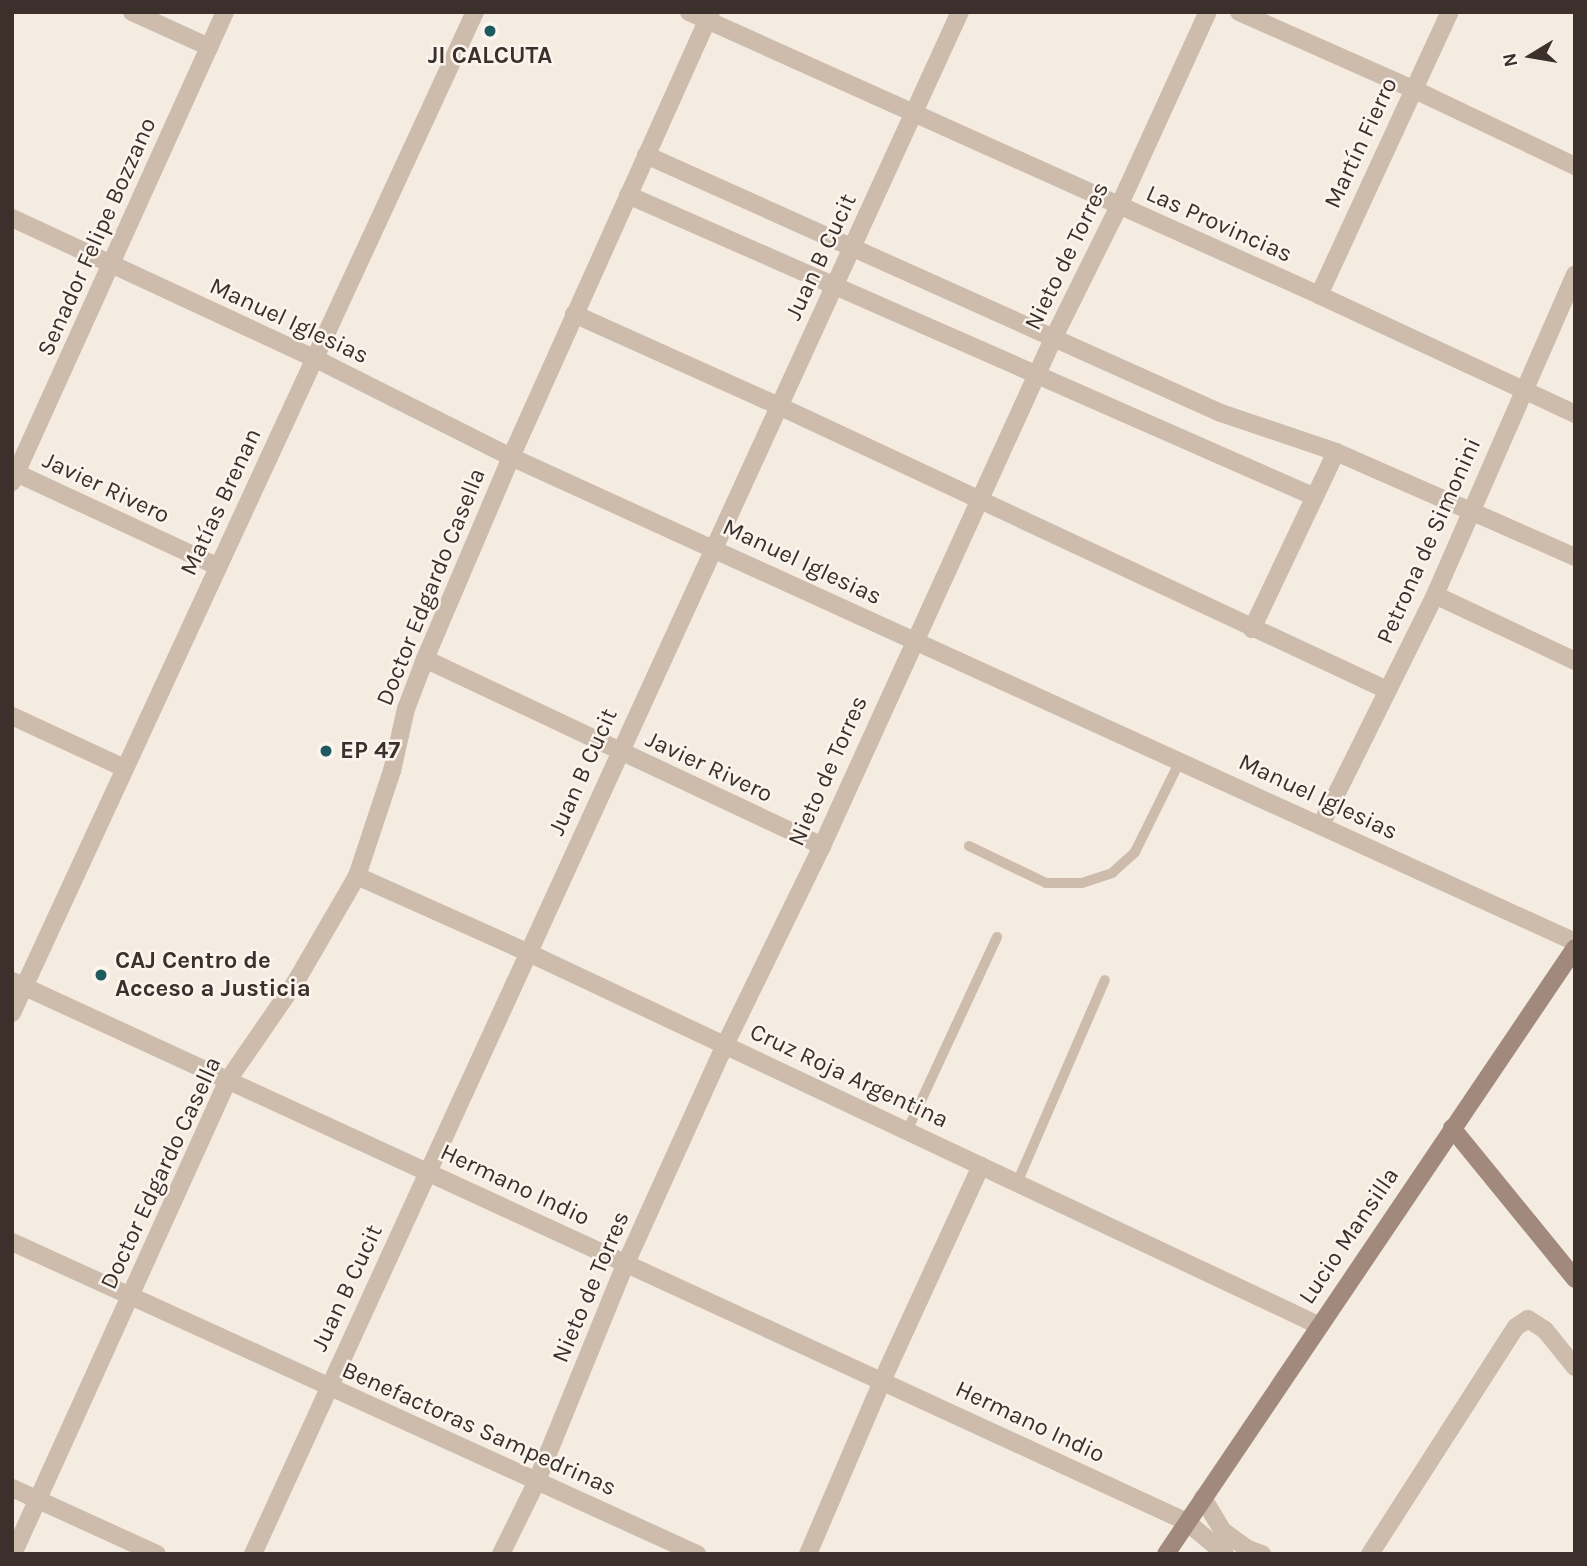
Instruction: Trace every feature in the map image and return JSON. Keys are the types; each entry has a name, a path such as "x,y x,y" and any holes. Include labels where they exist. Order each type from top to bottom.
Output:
{"main road":[{"name":"Lucio Mansilla","path":"1166,1554 1575,945"},
{"path":"1452,1128 1575,1279"}],"street":[{"path":"132,12 209,47"},
{"name":"Senador Felipe Bozzano","path":"14,476 225,12"},
{"name":"Matías Brenan","path":"12,1013 18,984 124,768 475,12"},
{"name":"Las Provincias","path":"689,12 709,16 914,113 1319,295 1575,414"},
{"name":"Juan B Cucit","path":"253,1554 960,12"},
{"name":"Nieto de Torres","path":"501,1554 536,1483 626,1264 725,1045 822,846 913,640 982,500 1054,337 1119,206 1208,12"},
{"path":"1239,12 1413,89 1575,166"},
{"name":"Martín Fierro","path":"1319,295 1450,12"},
{"name":"Doctor Edgardo Casella","path":"13,1554 228,1080 295,983 357,876 392,771 406,709 425,659 511,457 709,16"},
{"path":"646,155 1221,413 1336,452 1575,557"},
{"path":"628,195 1039,373 1315,497"},
{"name":"Manuel Iglesias","path":"12,218 316,359 511,457 1321,825 1575,945"},
{"name":"Petrona de Simonini","path":"1321,825 1435,595 1575,274"},
{"path":"575,314 779,406 1387,690"},
{"path":"1252,629 1336,452"},
{"name":"Javier Rivero","path":"14,476 217,566"},
{"path":"1435,595 1575,661"},
{"name":"Javier Rivero","path":"425,659 618,753 822,846"},
{"path":"12,716 124,768"},
{"name":"Cruz Roja Argentina","path":"357,876 529,953 1318,1325"},
{"name":"Hermano Indio","path":"18,984 1187,1522 1226,1554"},
{"path":"808,1554 882,1381 981,1166"},
{"name":"Benefactoras Sampedrinas","path":"12,1242 536,1483 697,1554"},
{"path":"1370,1554 1516,1327 1528,1319 1575,1367"},
{"path":"12,1488 157,1554"},
{"path":"1203,1498 1223,1531 1248,1549 1262,1554"}],"lane":[{"path":"969,846 1046,883 1082,883 1112,873 1135,852 1180,761"},
{"path":"907,1131 997,937"},
{"path":"1017,1183 1105,980"}],"place":[{"name":"JI CALCUTA","path":"490,31"},
{"name":"EP 47","path":"326,751"},
{"name":"CAJ Centro de Acceso a Justicia","path":"101,975"}]}
